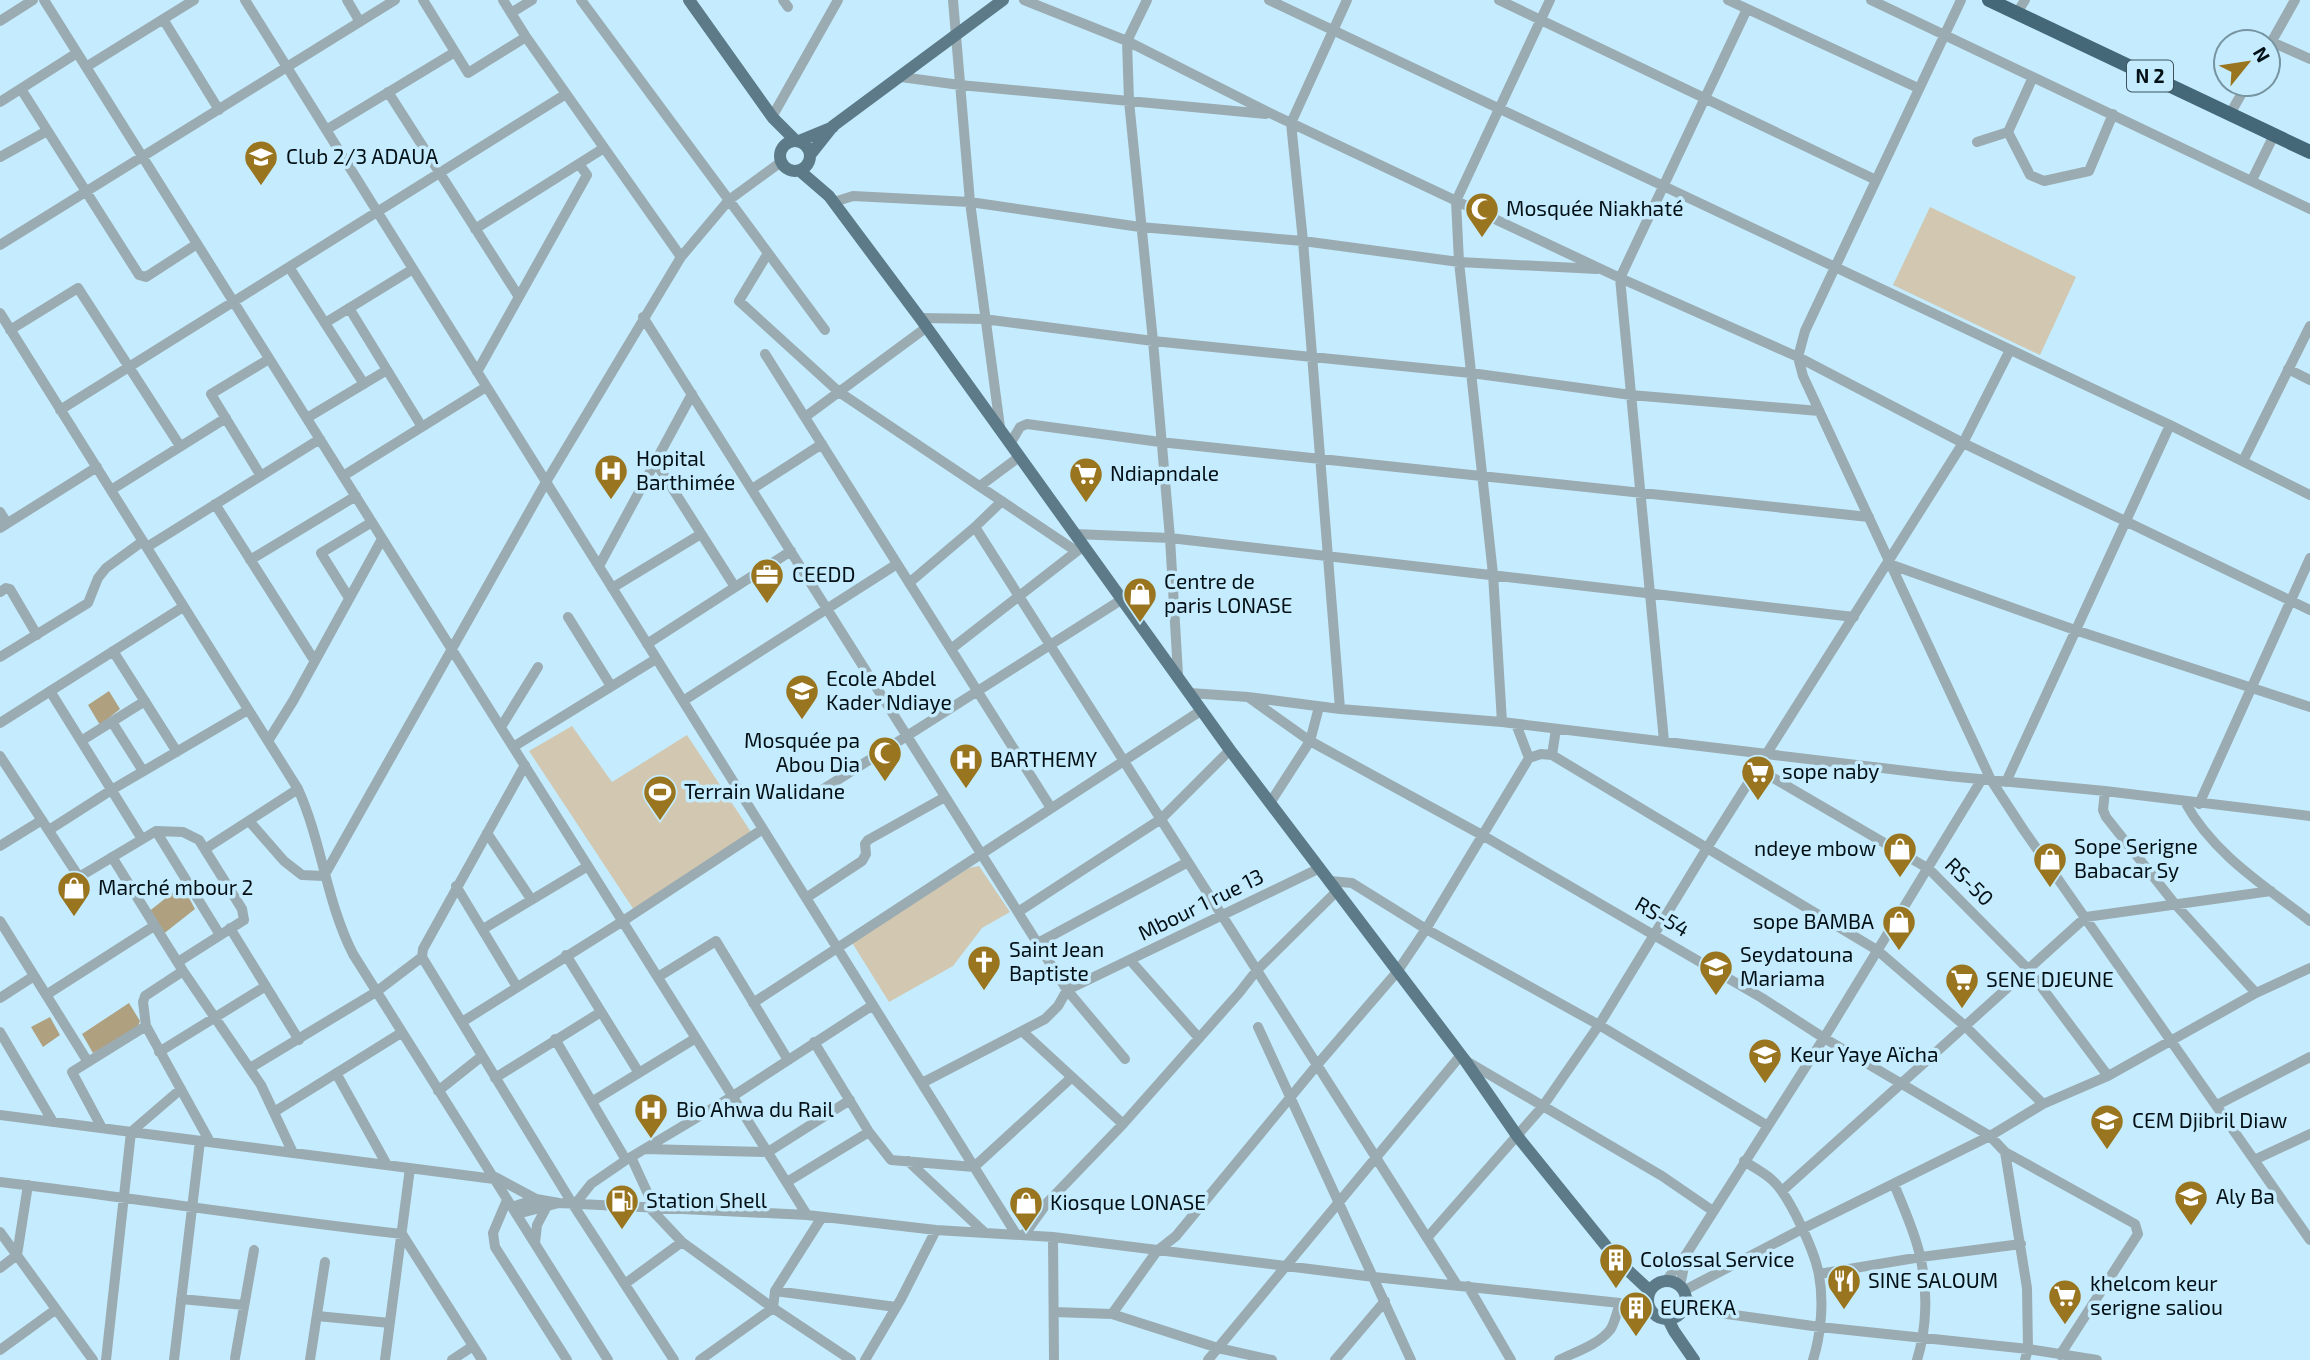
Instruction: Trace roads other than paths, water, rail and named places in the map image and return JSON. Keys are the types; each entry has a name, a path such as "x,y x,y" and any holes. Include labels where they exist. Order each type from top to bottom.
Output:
{"highway":[{"name":"N 2","path":"1989,0 2310,152"}],"main road":[{"path":"689,0 773,118 797,141 805,145 832,199 1075,534 1080,549 1178,674 1230,750 1462,1057 1518,1137 1619,1262 1649,1293"},
{"path":"832,199 800,171 787,170 779,155 783,147 788,142 833,127 1003,0"},
{"path":"773,118 783,147"},
{"path":"800,171 806,167 833,127"},
{"path":"1619,1262 1640,1273 1665,1281 1680,1303 1674,1331 1690,1354"},
{"path":"1665,1281 1654,1286 1649,1293 1650,1309 1658,1316 1680,1303"}],"street":[{"path":"0,21 33,0"},
{"path":"44,0 807,1215"},
{"path":"86,67 194,0"},
{"path":"245,0 974,1167 1020,1234"},
{"path":"346,0 360,22"},
{"path":"0,245 395,0"},
{"path":"423,0 468,73 526,37"},
{"path":"503,0 526,37 681,257"},
{"path":"511,13 532,0"},
{"path":"581,0 825,330"},
{"path":"773,118 838,0"},
{"path":"953,0 970,202 1000,430"},
{"path":"1024,0 1127,41 1274,115 1456,201 1798,357 1963,443 2310,610"},
{"path":"1147,0 1127,41 1129,101 1170,538 1178,674"},
{"path":"1269,0 2170,425 2310,495"},
{"path":"1340,709 1291,122 1347,0"},
{"path":"1499,0 1876,180"},
{"path":"1502,722 1493,574 1459,261 1456,201 1550,0"},
{"path":"1728,0 1918,88"},
{"path":"1871,0 2310,209"},
{"path":"1961,0 1804,331 1798,357 1802,376 1891,561 1987,779 2310,1240"},
{"path":"2017,13 2025,0"},
{"path":"2279,28 2295,0"},
{"path":"1664,741 1620,278 1747,9"},
{"path":"163,19 219,110"},
{"path":"2282,49 2310,59"},
{"path":"326,130 455,52"},
{"path":"0,102 77,53"},
{"path":"901,77 1274,115"},
{"path":"1977,142 2008,132 2033,77"},
{"path":"21,89 138,275 146,277 197,244"},
{"path":"388,92 519,298"},
{"path":"60,410 566,94"},
{"path":"2230,114 2239,98"},
{"path":"2008,132 2030,175 2044,181 2089,171 2113,114"},
{"path":"0,157 47,131"},
{"path":"2252,180 2274,135"},
{"path":"475,229 604,148"},
{"path":"324,876 546,482 681,257 729,200 781,162"},
{"path":"477,372 587,175 579,164"},
{"path":"832,199 853,196 970,202 1140,227 1303,241 1459,261 1604,270"},
{"path":"768,253 739,301 839,392 1002,501 1080,549 951,649"},
{"path":"289,267 364,384"},
{"path":"325,323 412,269"},
{"path":"10,330 78,288 180,446"},
{"path":"349,308 422,427"},
{"path":"0,313 298,789 307,810 341,929 401,1033 608,1360"},
{"path":"643,317 1067,990 1125,1059"},
{"path":"805,417 923,323 984,319 1153,341 1471,373 1631,395 1819,411"},
{"path":"2243,461 2310,326"},
{"path":"1427,1238 1518,1137 1599,1025 1707,848 1891,561 1963,443 2010,350"},
{"path":"765,354 1051,808"},
{"path":"261,476 211,394 269,359"},
{"path":"2288,369 2310,380"},
{"path":"307,418 387,370"},
{"path":"343,476 486,387"},
{"path":"599,566 692,394"},
{"path":"111,490 226,418"},
{"path":"1010,444 1020,427 1027,424 1160,442 1869,517"},
{"path":"2006,782 2170,425"},
{"path":"0,643 3,655 88,603 97,578 106,568 320,439"},
{"path":"751,489 821,444"},
{"path":"980,486 1019,457"},
{"path":"656,461 735,587"},
{"path":"0,512 4,526 97,467"},
{"path":"250,560 356,496"},
{"path":"909,583 1002,501"},
{"path":"215,504 314,660"},
{"path":"349,598 321,553 372,522"},
{"path":"975,527 1427,1238 1511,1360"},
{"path":"612,588 701,534"},
{"path":"1075,534 1170,538 1854,617"},
{"path":"268,741 293,701 382,539"},
{"path":"647,643 791,551"},
{"path":"2199,804 2310,558"},
{"path":"1891,561 2075,629 2310,707"},
{"path":"683,701 897,564"},
{"path":"0,592 6,588 10,589 37,635"},
{"path":"814,795 1121,600"},
{"path":"0,723 183,607"},
{"path":"568,617 611,686"},
{"path":"113,651 177,752"},
{"path":"513,747 656,659"},
{"path":"500,727 538,667"},
{"path":"50,691 142,839"},
{"path":"1190,693 1502,722 2310,816"},
{"name":"RS-54","path":"1248,697 1310,741 1482,835 1762,998 1824,1038 1990,1136 2005,1152 2135,1224 2138,1234 2060,1355"},
{"path":"81,741 145,701"},
{"path":"1270,803 1310,741 1320,707"},
{"path":"48,830 248,710"},
{"path":"753,1003 1202,710"},
{"path":"112,722 143,771"},
{"path":"1516,724 1529,758"},
{"path":"1552,755 1556,729"},
{"path":"1018,912 1161,819 1230,750"},
{"path":"1112,1314 1157,1251 1175,1237 1397,972 1426,929 1529,758 1541,754 1552,755 1877,950 1965,1026 2043,1104"},
{"path":"0,756 79,877 156,831 191,835 199,839 244,915 244,920 220,935 145,996 143,1002 145,1026 181,1088 205,1141 192,1206 174,1360"},
{"path":"525,765 422,949 422,957 495,1079 674,1360"},
{"name":"RS-50","path":"1758,769 1929,869 2028,969 2108,1076"},
{"path":"1665,1281 1687,1253 1987,779"},
{"path":"205,849 298,789"},
{"path":"2105,791 2103,810 2106,817 2175,904 2256,992"},
{"path":"806,898 862,861 868,840 945,797"},
{"path":"2185,802 2208,837 2223,853 2310,921"},
{"path":"0,846 42,820"},
{"path":"249,821 284,861 302,874 324,876"},
{"path":"462,1021 623,921 763,829"},
{"path":"156,831 220,935"},
{"path":"487,833 531,899"},
{"path":"112,857 154,926 250,1068 293,1153"},
{"path":"1038,943 1188,862"},
{"path":"483,929 588,866"},
{"name":"Mbour 1 rue 13","path":"922,1083 1023,1032 1051,1013 1067,990 1320,869"},
{"path":"1020,1234 1046,1203 1123,1124 1239,993 1256,970 1333,886 1352,883 1426,929 1599,1025 1768,1126"},
{"path":"456,886 517,987"},
{"path":"1782,1191 2086,917 2271,891"},
{"path":"0,921 88,1062"},
{"path":"46,995 154,926"},
{"path":"230,928 299,1040"},
{"path":"658,977 716,941 788,1060"},
{"path":"566,955 639,1073"},
{"path":"250,1068 376,992 422,957"},
{"path":"1130,960 1198,1037"},
{"path":"1680,1303 1802,1229 1990,1136 2043,1104 2108,1076 2256,992 2310,968"},
{"path":"0,998 34,976"},
{"path":"159,1052 266,986"},
{"path":"574,1203 591,1184 629,1158 733,1096 873,1006"},
{"path":"495,1079 601,1012"},
{"path":"102,1128 72,1072 145,1026"},
{"path":"1258,1027 1411,1360"},
{"path":"0,1032 53,1122"},
{"path":"1023,1032 1123,1124"},
{"path":"274,1112 401,1033"},
{"path":"593,1101 696,1038"},
{"path":"555,1039 629,1158 651,1207 682,1242 851,1360"},
{"path":"814,1042 869,1132 889,1159 974,1167 1072,1077"},
{"path":"438,1091 482,1056"},
{"path":"1208,1360 1462,1057 1662,1176 1713,1210"},
{"path":"2217,1105 2310,1057"},
{"path":"336,1073 387,1165"},
{"path":"106,1360 131,1132 181,1088"},
{"path":"645,1149 768,1153 850,1100"},
{"path":"0,1115 493,1177 536,1199 559,1203 807,1215 936,1230 1054,1237 1374,1277 1622,1303 1650,1309"},
{"path":"787,1182 869,1132"},
{"path":"2254,1160 2310,1134"},
{"path":"2005,1152 2027,1288 2027,1355"},
{"path":"907,1161 984,1232"},
{"path":"1744,1161 1772,1179 1782,1191 1802,1229 1819,1274 1821,1327 1813,1360"},
{"path":"385,1360 410,1168"},
{"path":"0,1182 402,1234"},
{"path":"1894,1184 1921,1257 1925,1297 1924,1338 1917,1360"},
{"path":"0,1268 17,1255 27,1185"},
{"path":"536,1199 512,1207 494,1233 495,1247 567,1360"},
{"path":"512,1207 546,1208 559,1203"},
{"path":"535,1244 537,1225 546,1208"},
{"path":"700,1360 773,1308 775,1291 822,1217"},
{"path":"865,1360 936,1230"},
{"path":"0,1232 93,1360"},
{"path":"402,1234 482,1360"},
{"path":"1054,1237 1054,1360"},
{"path":"626,1283 682,1242"},
{"path":"1819,1274 2021,1244"},
{"path":"235,1358 254,1250"},
{"path":"1680,1303 1687,1253"},
{"path":"310,1360 325,1262"},
{"path":"775,1291 896,1307"},
{"path":"1559,1360 1606,1334 1622,1303 1649,1293"},
{"path":"181,1299 244,1305"},
{"path":"1335,1360 1385,1301"},
{"path":"1680,1303 1710,1313 1924,1338 2027,1355 2060,1355 2097,1360"},
{"path":"0,1350 55,1310"},
{"path":"1054,1312 1112,1314 1218,1348 1272,1360"},
{"path":"317,1316 390,1323"},
{"path":"452,1360 474,1346"}],"place":[{"name":"Club 2/3 ADAUA","path":"261,187"},
{"name":"Mosquée Niakhaté","path":"1482,239"},
{"name":"Hopital Barthimée","path":"611,501"},
{"name":"Ndiapndale","path":"1086,504"},
{"name":"CEEDD","path":"767,605"},
{"name":"Centre de paris LONASE","path":"1140,624"},
{"name":"Ecole Abdel Kader Ndiaye","path":"802,721"},
{"name":"Mosquée pa Abou Dia","path":"885,783"},
{"name":"BARTHEMY","path":"966,790"},
{"name":"sope naby","path":"1758,802"},
{"name":"Terrain Walidane","path":"660,822"},
{"name":"ndeye mbow","path":"1900,879"},
{"name":"Sope Serigne Babacar Sy","path":"2050,889"},
{"name":"Marché mbour 2","path":"74,918"},
{"name":"sope BAMBA","path":"1899,952"},
{"name":"Saint Jean Baptiste","path":"984,992"},
{"name":"Seydatouna Mariama","path":"1716,997"},
{"name":"SENE DJEUNE","path":"1962,1010"},
{"name":"Keur Yaye Aïcha","path":"1765,1085"},
{"name":"Bio Ahwa du Rail","path":"651,1140"},
{"name":"CEM Djibril Diaw","path":"2107,1151"},
{"name":"Aly Ba","path":"2191,1227"},
{"name":"Station Shell","path":"622,1231"},
{"name":"Kiosque LONASE","path":"1026,1233"},
{"name":"Colossal Service","path":"1616,1290"},
{"name":"SINE SALOUM","path":"1844,1311"},
{"name":"khelcom keur serigne saliou","path":"2065,1326"},
{"name":"EUREKA","path":"1636,1338"}]}
